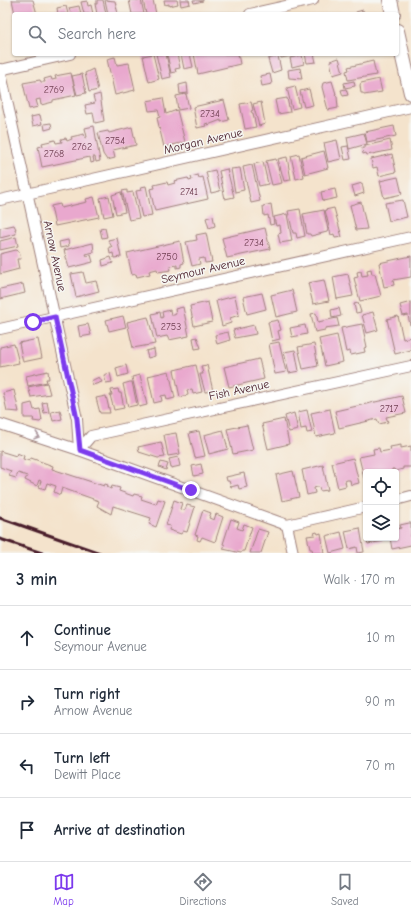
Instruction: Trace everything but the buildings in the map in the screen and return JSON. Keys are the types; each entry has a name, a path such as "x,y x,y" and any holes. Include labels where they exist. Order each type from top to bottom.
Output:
{"main road":[{"path":"390,0 393,12"},
{"path":"399,40 411,94"}],"street":[{"path":"259,12 313,0"},
{"path":"0,69 61,56"},
{"name":"Arnow Avenue","path":"0,69 77,419 80,450"},
{"name":"Morgan Avenue","path":"0,200 411,107"},
{"name":"Seymour Avenue","path":"0,329 411,237"},
{"name":"Fish Avenue","path":"80,450 91,436 411,366"},
{"path":"0,424 80,450 287,525 363,507"},
{"path":"399,499 411,496"},
{"path":"287,525 293,553"}],"railway":[{"path":"0,518 100,553"},
{"path":"0,539 42,553"}],"route":[{"path":"33,322 55,317 77,419 80,450 191,490"}]}
